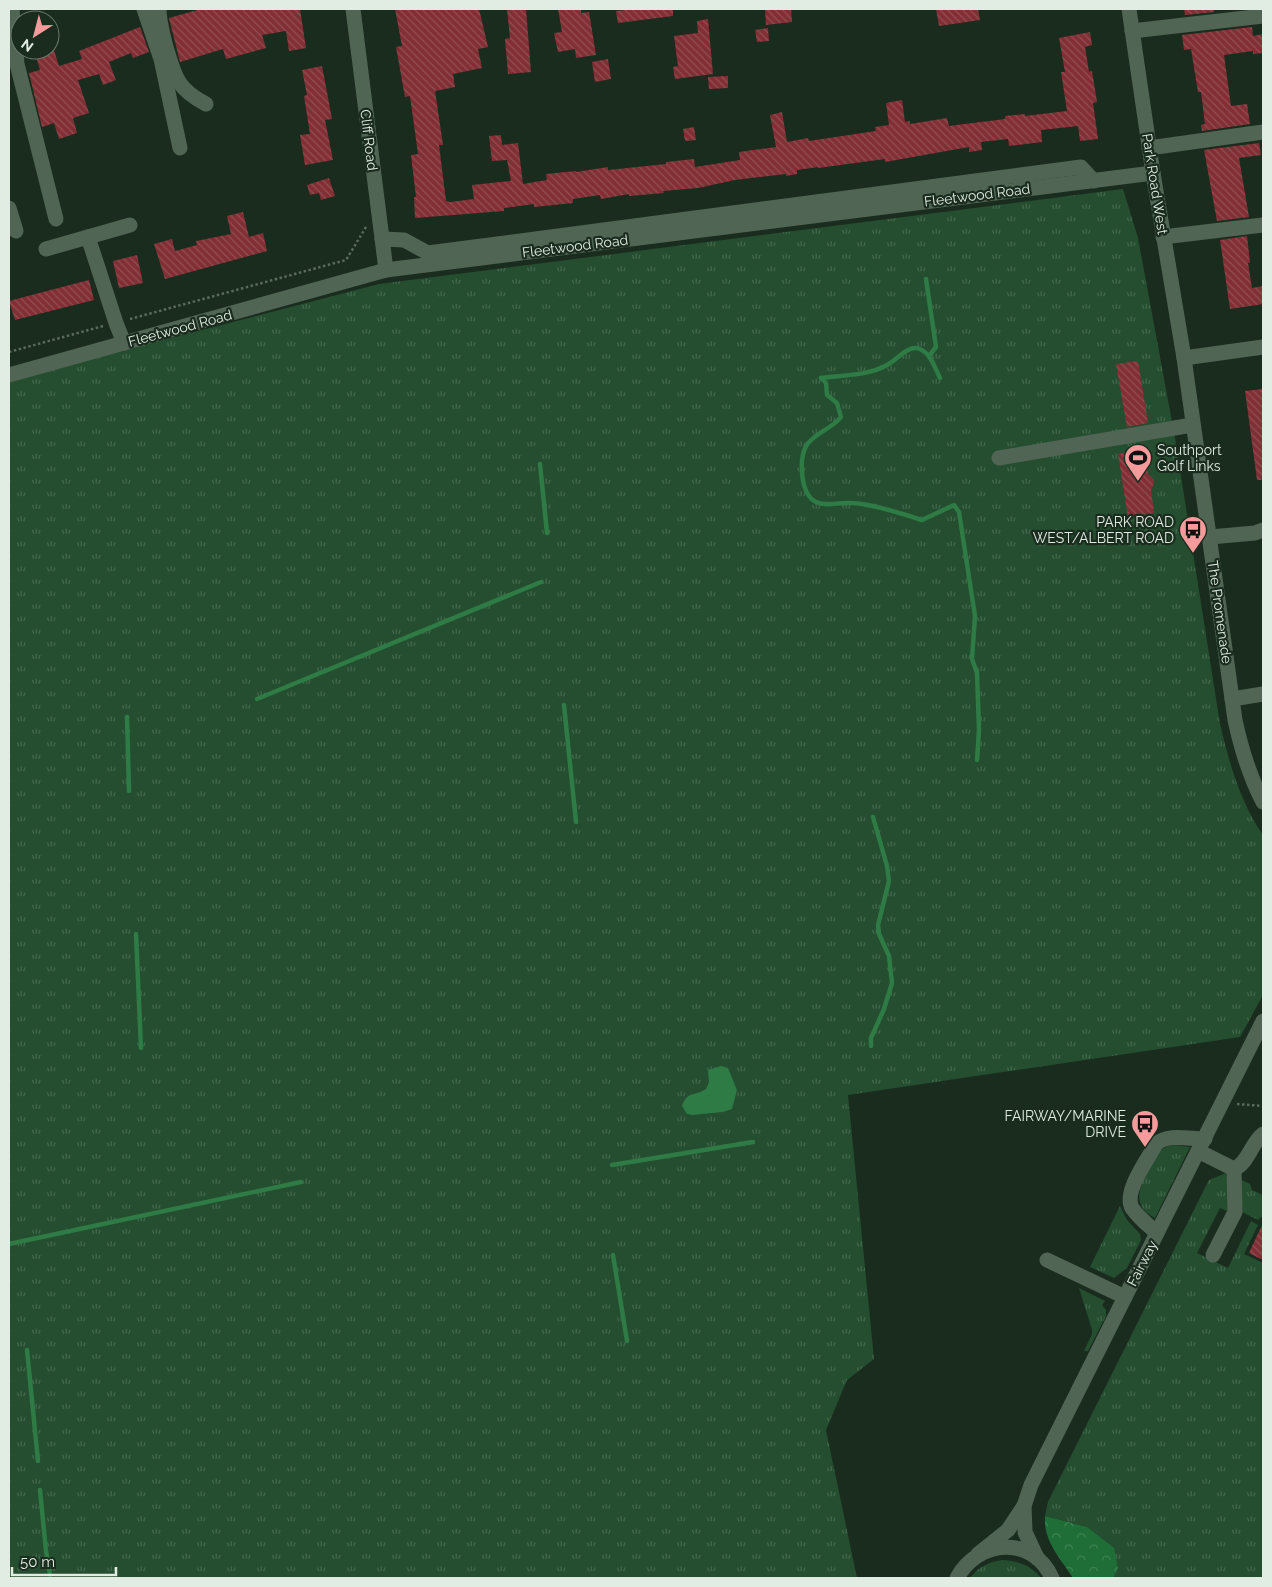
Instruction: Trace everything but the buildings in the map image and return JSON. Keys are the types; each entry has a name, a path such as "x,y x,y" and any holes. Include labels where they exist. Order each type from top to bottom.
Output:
{"street":[{"path":"12,9 16,64 56,219"},
{"path":"144,9 161,59 180,148"},
{"path":"160,9 161,27 174,76 189,94 206,104"},
{"name":"Cliff Road","path":"352,9 386,270"},
{"name":"Park Road West","path":"1129,9 1163,237 1184,358"},
{"path":"1132,31 1263,16"},
{"path":"1149,148 1263,132"},
{"path":"382,239 404,240 428,253 1081,167 1094,181"},
{"name":"Fleetwood Road","path":"9,375 386,270 1153,173"},
{"path":"9,208 16,231"},
{"path":"1163,237 1263,224"},
{"path":"46,249 130,225"},
{"path":"88,237 124,343"},
{"path":"1184,358 1263,347"},
{"name":"The Promenade","path":"1184,358 1232,699 1243,752 1263,802"},
{"path":"999,458 1192,425"},
{"path":"1210,537 1255,533 1263,530"},
{"path":"1232,699 1263,694"},
{"name":"Fairway","path":"957,1578 968,1562 1008,1530 1024,1506 1032,1485 1263,1022"},
{"path":"1234,1169 1239,1167 1257,1138 1263,1134"},
{"path":"1157,1233 1132,1208 1129,1200 1130,1190 1156,1144 1161,1140 1171,1138 1201,1145 1234,1169"},
{"path":"1213,1255 1235,1212 1234,1169"},
{"path":"1047,1260 1125,1297"},
{"name":"Fairway","path":"1024,1506 1025,1532 1037,1558 1052,1578"},
{"path":"978,1554 997,1548 1008,1547 1037,1558"}],"path":[{"path":"9,352 346,260 378,206"},
{"path":"1222,1103 1263,1106"}],"green space":[{"path":"1123,189 1138,238 1175,438 1220,724 1231,767 1248,809 1263,835 1263,995 1240,1037 848,1095 874,1359 847,1380 826,1430 857,1578 9,1578 9,380 379,284"},
{"path":"1174,1145 1190,1147 1155,1218 1147,1213 1143,1207 1139,1195 1140,1189 1159,1153 1165,1147"},
{"path":"1226,1173 1229,1183 1229,1212 1220,1208 1197,1253 1228,1268 1251,1221 1258,1225 1244,1254 1263,1263 1263,1578 1113,1578 1118,1569 1087,1527 1045,1516 1048,1502 1209,1180"},
{"path":"1242,1180 1250,1184 1252,1190 1263,1195 1263,1218 1261,1217 1258,1220 1242,1212 1239,1187"},
{"path":"1120,1206 1127,1220 1140,1234 1141,1240 1127,1268 1114,1278 1090,1267"},
{"path":"1079,1288 1105,1301 1102,1305 1106,1310 1106,1316 1088,1351 1084,1351 1092,1330"},
{"path":"1045,1516 1087,1527 1114,1548 1118,1569 1113,1578 1073,1578 1050,1542 1045,1525"},
{"path":"1002,1560 1024,1564 1041,1578 970,1578 984,1566"}],"shaded area":[{"path":"721,1066 728,1068 737,1090 732,1109 723,1112 687,1114 682,1106 684,1101 689,1096 706,1089 709,1082 708,1070"}],"waterway":[{"path":"926,279 936,347 929,356"},
{"path":"821,378 880,369 907,351 916,348 927,354 940,378"},
{"path":"821,378 826,383 827,395 837,403 841,417 806,446 802,460 802,476 811,498 816,502 824,504 859,503 922,520 954,505 959,512 975,616 972,659 977,673 979,730 977,760"},
{"path":"540,464 547,533"},
{"path":"257,699 541,582"},
{"path":"564,705 576,822"},
{"path":"127,717 129,791"},
{"path":"871,1046 871,1038 884,1009 892,983 889,956 879,934 878,925 889,881 887,866 873,817"},
{"path":"136,934 141,1048"},
{"path":"612,1165 753,1142"},
{"path":"9,1244 301,1182"},
{"path":"613,1255 627,1341"},
{"path":"27,1350 38,1461"},
{"path":"40,1490 50,1575"}],"place":[{"name":"Southport Golf Links","path":"1138,482"},
{"name":"PARK ROAD WEST/ALBERT ROAD","path":"1193,554"},
{"name":"FAIRWAY/MARINE DRIVE","path":"1145,1148"}]}
